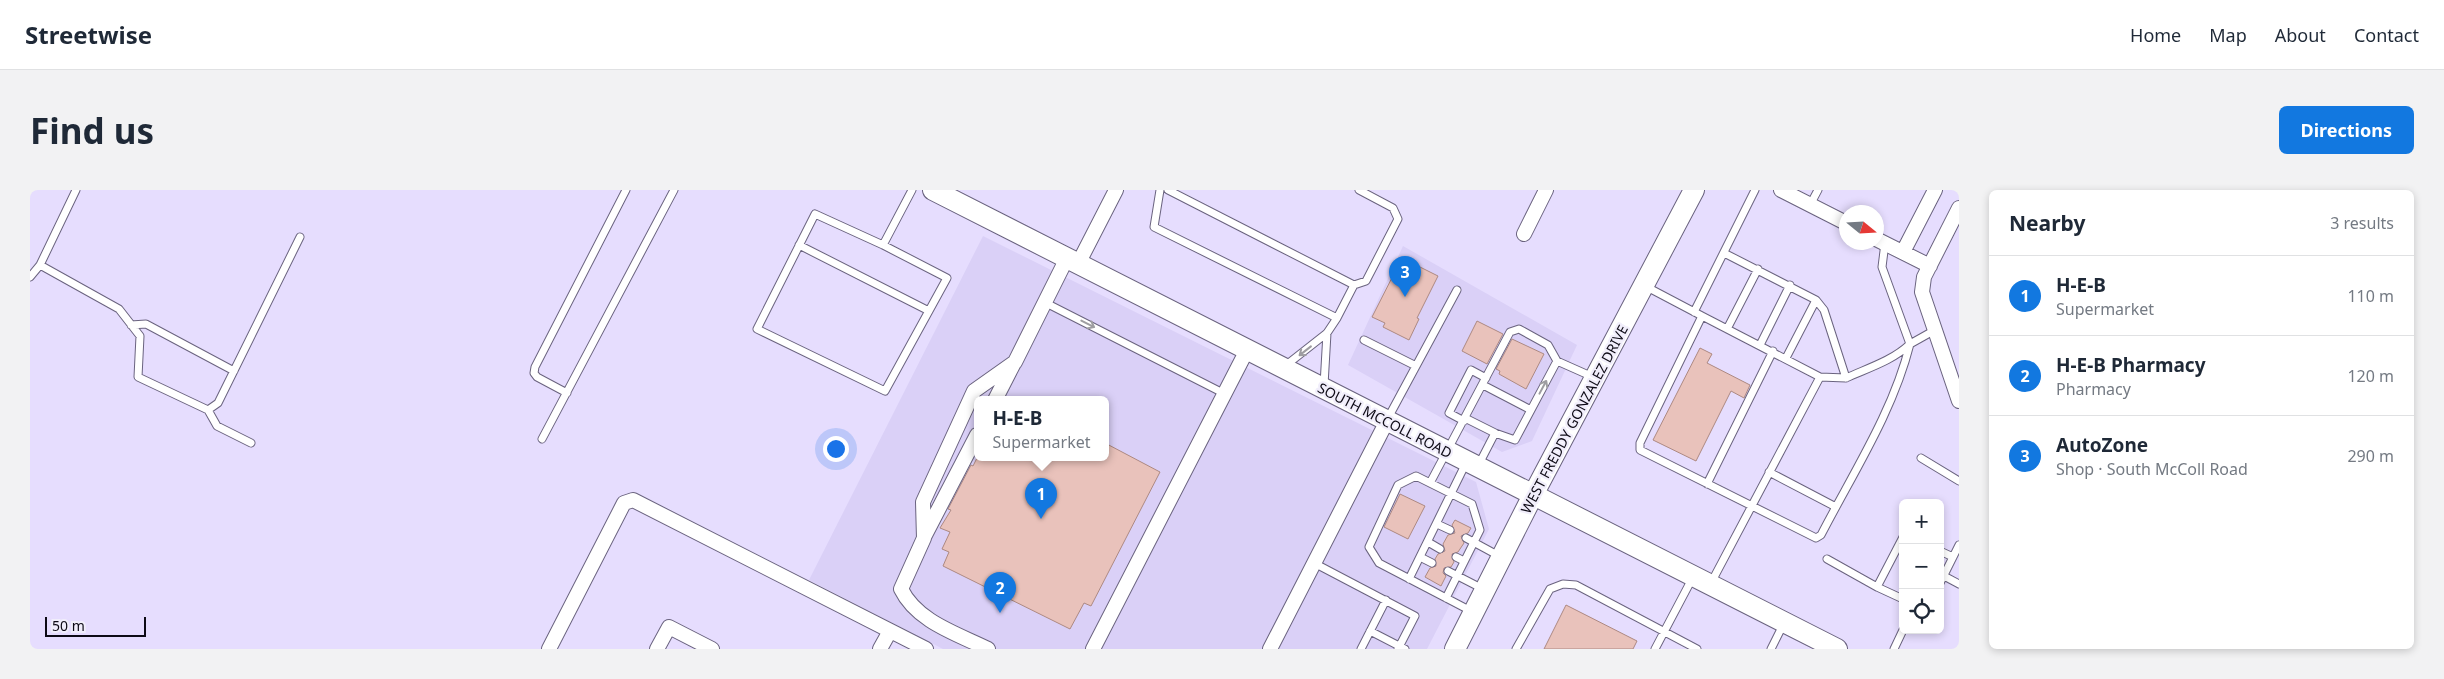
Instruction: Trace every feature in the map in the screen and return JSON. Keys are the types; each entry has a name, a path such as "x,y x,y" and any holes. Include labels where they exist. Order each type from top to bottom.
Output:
{"main road":[{"name":"SOUTH MCCOLL ROAD","path":"933,190 1837,649"},
{"name":"WEST FREDDY GONZALEZ DRIVE","path":"1459,646 1533,495 1596,379 1694,190"}],"street":[{"path":"997,396 1044,302 1116,190"},
{"path":"1524,234 1546,190"},
{"path":"1781,190 1839,220"},
{"path":"1903,252 1935,190"},
{"path":"1959,208 1924,277 1922,292 1959,401"},
{"path":"1884,242 1930,266"},
{"path":"1093,649 1247,350"},
{"path":"924,538 923,502 974,391 1015,362"},
{"path":"1270,649 1387,421"},
{"path":"974,441 924,538 902,589 908,603 919,614 988,649"},
{"path":"549,649 624,503 633,500 926,649"},
{"path":"657,649 669,627 712,649"},
{"path":"880,649 890,631"}],"lane":[{"path":"30,278 40,265 76,190"},
{"path":"567,393 537,377 534,373 535,367 626,190"},
{"path":"542,439 674,190"},
{"path":"883,245 912,190"},
{"path":"1160,190 1154,227 1337,318"},
{"path":"1168,190 1354,285"},
{"path":"1282,368 1327,333 1354,285 1366,281 1398,219 1393,208 1359,190"},
{"path":"1694,312 1755,190"},
{"path":"1810,205 1818,190"},
{"path":"815,214 883,245 947,278 885,391 757,329 815,214"},
{"path":"208,410 218,403 300,237"},
{"path":"799,246 929,311"},
{"path":"1702,316 1639,448 1644,453 1816,538 1821,535 1899,385 1910,344 1882,267 1881,250"},
{"path":"1724,253 1790,285 1816,300 1824,310 1846,378"},
{"path":"40,265 119,309 140,336 138,378 208,410 216,426 251,443"},
{"path":"1727,329 1758,270"},
{"path":"1760,345 1790,285"},
{"path":"1644,286 1773,351 1820,377 1846,378 1889,360 1901,353 1910,344 1935,330"},
{"path":"1387,421 1457,290"},
{"path":"1786,358 1816,300"},
{"path":"1044,302 1225,394"},
{"path":"131,325 146,324 234,371"},
{"path":"1430,483 1510,332 1519,328 1548,344 1557,361 1596,379"},
{"path":"1324,389 1327,333"},
{"path":"1364,340 1416,366"},
{"path":"1707,484 1773,351"},
{"path":"1531,410 1484,382 1471,370 1449,413 1515,440 1531,410 1557,361"},
{"path":"1655,649 1664,632 1702,581 1751,506 1820,377"},
{"path":"1409,579 1452,493 1495,433"},
{"path":"1922,458 1959,481"},
{"path":"1770,472 1836,507"},
{"path":"1446,598 1480,530 1472,504 1416,476 1398,485 1369,547 1379,564 1409,579 1446,598 1474,612"},
{"path":"1437,524 1450,530"},
{"path":"1466,538 1502,557"},
{"path":"1428,542 1440,548"},
{"path":"1876,587 1899,544"},
{"path":"1944,576 1959,545"},
{"path":"1944,554 1953,557"},
{"path":"1456,557 1464,561"},
{"path":"1420,558 1432,563"},
{"path":"1827,559 1899,598"},
{"path":"1314,563 1415,616 1401,648 1370,632"},
{"path":"1448,571 1485,590"},
{"path":"1944,580 1959,584"},
{"path":"1516,649 1550,589 1563,584 1576,585 1697,649"},
{"path":"1361,649 1386,600"},
{"path":"1771,649 1784,622"},
{"path":"1894,649 1901,634"}],"shaded area":[{"path":"983,236 1476,482 1489,529 1427,649 943,649 809,580"},
{"path":"1403,246 1577,345 1532,441 1502,452 1348,365"}],"building":[{"path":"1402,258 1438,276 1417,318 1419,319 1409,340 1383,327 1385,323 1372,317"},
{"path":"1477,321 1503,334 1487,364 1462,351"},
{"path":"1512,339 1544,354 1526,389 1499,374 1500,371 1496,369"},
{"path":"1700,348 1712,354 1707,363 1750,385 1744,398 1731,391 1696,461 1653,440"},
{"path":"1109,445 1160,472 1091,606 1084,603 1070,629 943,566 949,552 942,549 950,532 940,528 951,510 948,509 971,465 973,466 976,461 1109,461"},
{"path":"1400,494 1425,506 1408,539 1384,527"},
{"path":"1455,520 1471,528 1468,533 1461,536 1464,543 1458,552 1452,554 1454,562 1451,567 1444,568 1443,573 1446,576 1441,586 1425,577 1430,568 1436,566 1435,559 1438,554 1445,551 1443,544 1448,535 1455,533 1452,525"},
{"path":"1566,605 1637,641 1633,649 1544,649"}],"place":[{"name":"AutoZone","path":"1405,297"},
{"name":"H-E-B","path":"1041,519"},
{"name":"H-E-B Pharmacy","path":"1000,613"}]}
